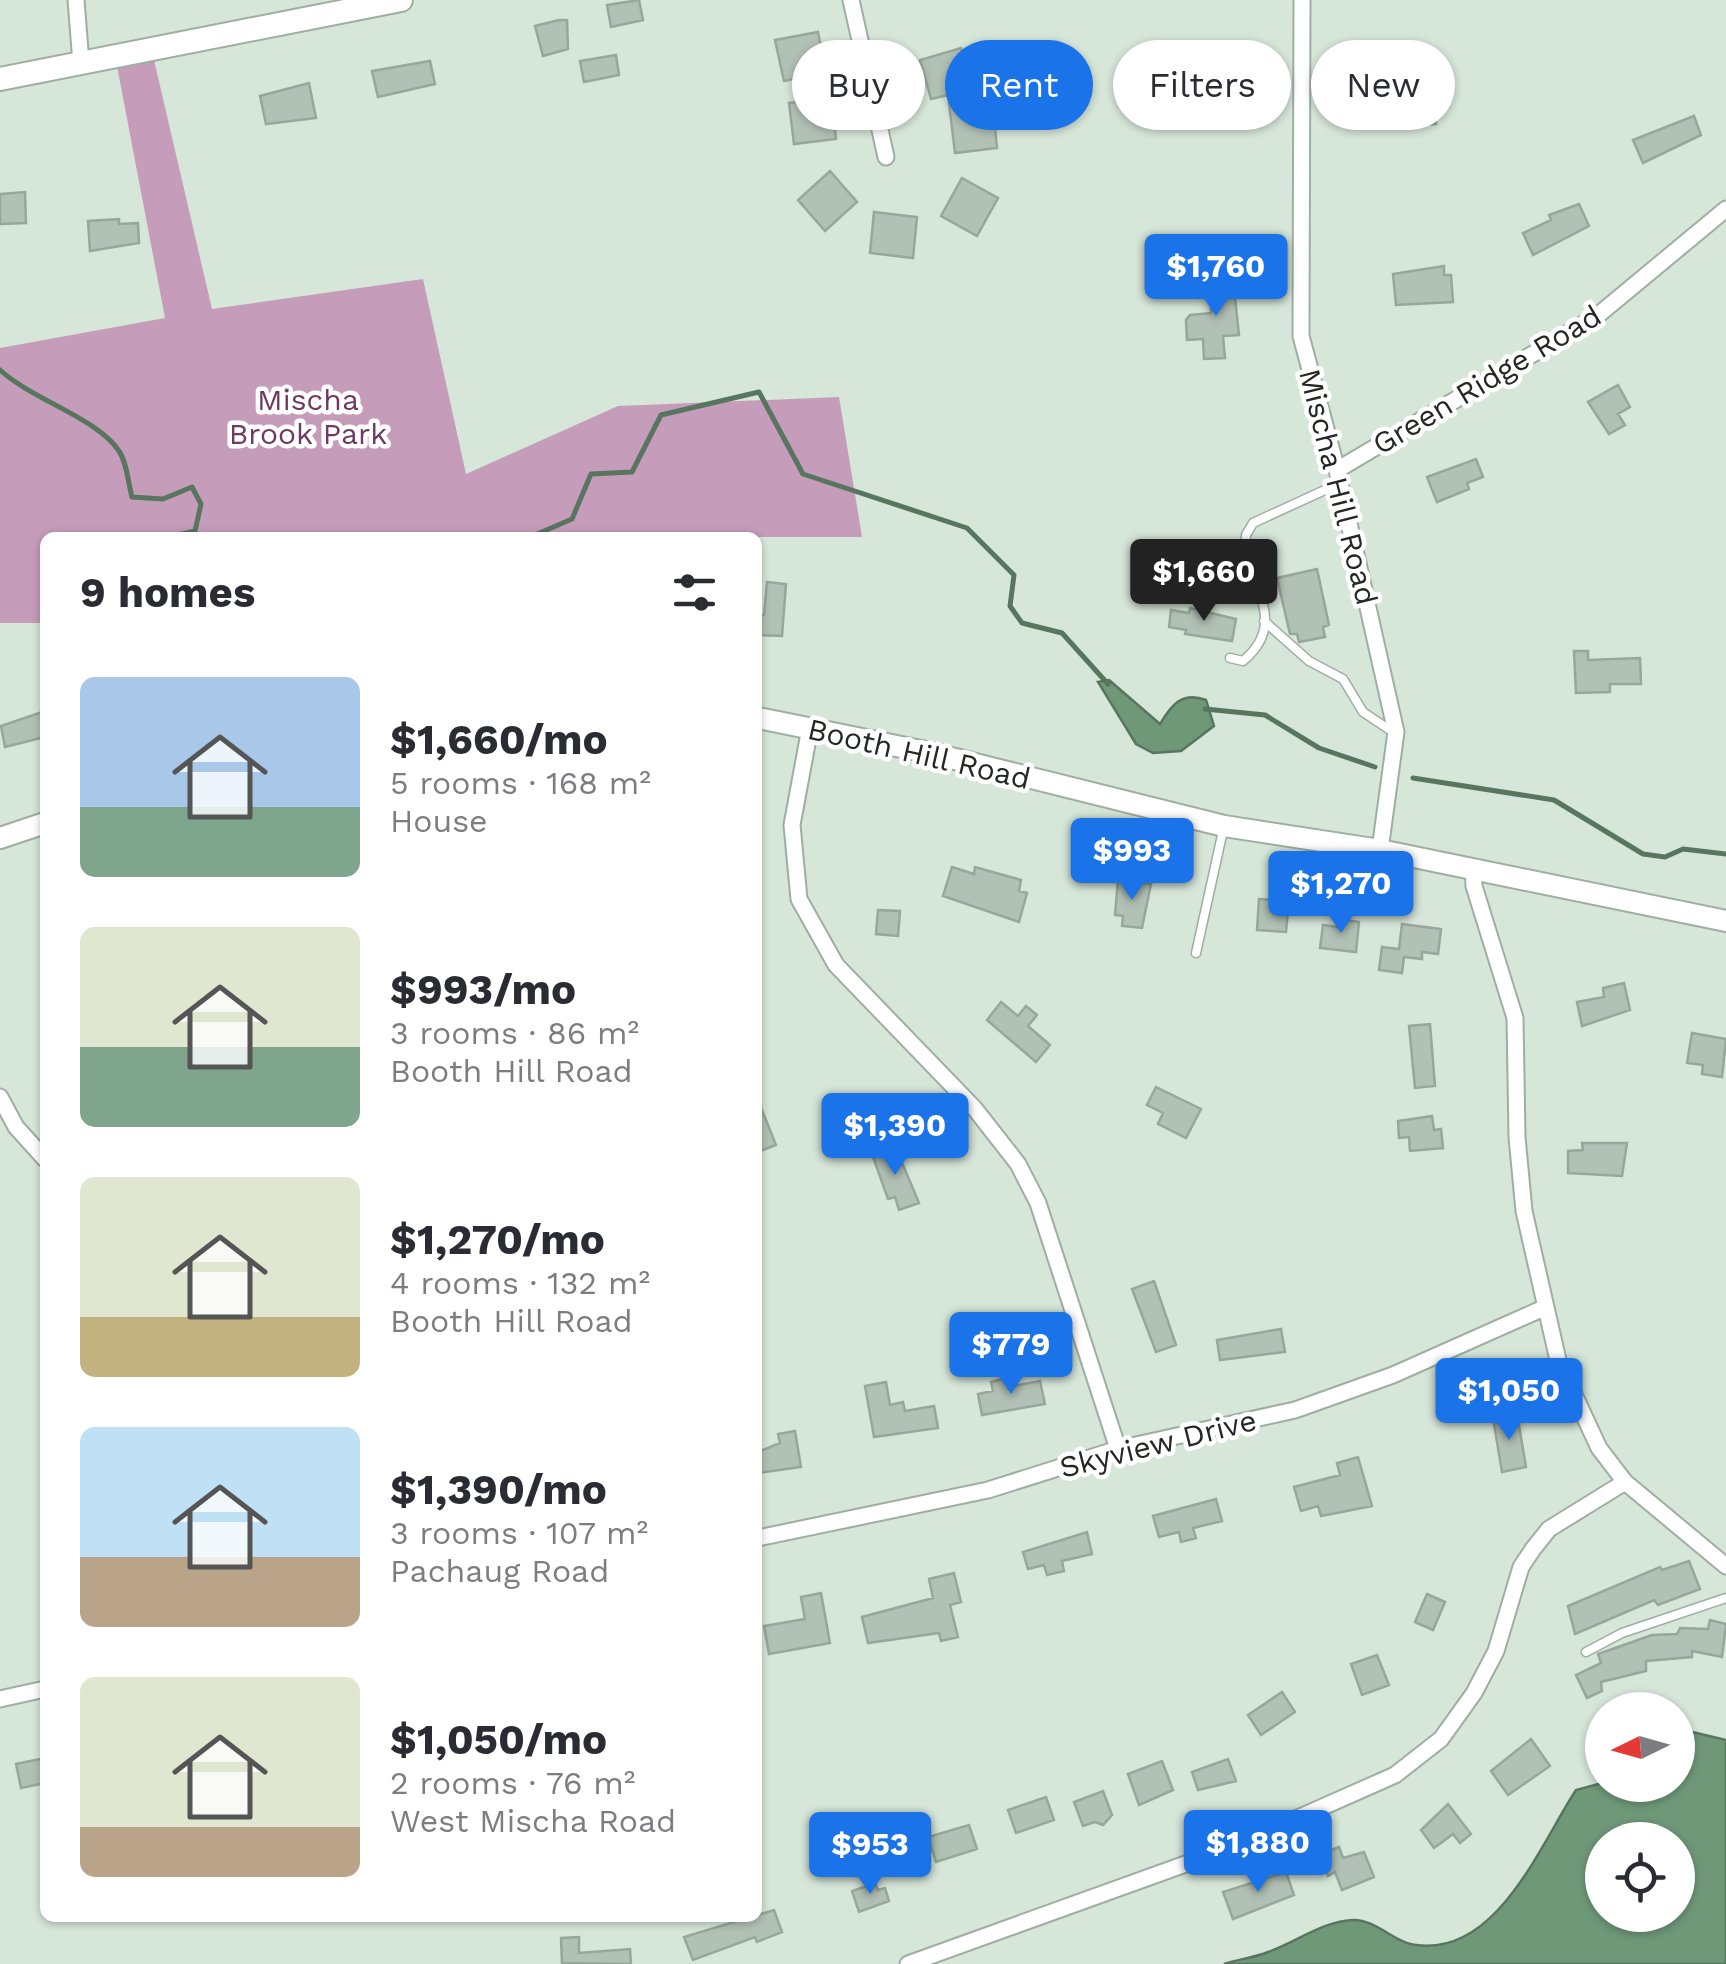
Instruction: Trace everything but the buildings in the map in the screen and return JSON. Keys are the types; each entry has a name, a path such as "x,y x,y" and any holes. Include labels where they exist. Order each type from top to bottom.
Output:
{"main road":[{"path":"0,79 402,0"}],"street":[{"path":"76,0 81,64"},
{"path":"852,0 886,157"},
{"name":"Mischa Hill Road","path":"1302,0 1301,336 1339,477 1396,734 1380,850"},
{"name":"Green Ridge Road","path":"1339,477 1597,316 1726,209"},
{"name":"Booth Hill Road","path":"762,719 931,753 1224,826 1380,850 1726,920"},
{"path":"810,728 792,825 800,899 836,965 975,1109 1018,1164 1038,1203 1118,1450"},
{"path":"0,838 40,825"},
{"path":"1473,868 1474,886 1514,1018 1517,1137 1524,1211 1558,1360 1598,1448 1625,1482 1726,1566"},
{"path":"0,1097 16,1128 40,1154"},
{"name":"Skyview Drive","path":"762,1537 988,1490 1118,1450 1295,1410 1392,1375 1546,1307"},
{"path":"908,1964 1230,1848 1395,1775 1441,1738 1474,1693 1496,1651 1521,1567 1533,1549 1549,1529 1625,1482"},
{"path":"0,1699 40,1691"}],"lane":[{"path":"1230,658 1243,661 1257,650 1264,621 1264,602 1246,535 1253,523 1339,477"},
{"path":"1264,621 1309,661 1343,679 1364,712 1396,734"},
{"path":"1196,953 1224,826"},
{"path":"1586,1652 1622,1634 1726,1598"}],"green space":[{"name":"Mischa Brook Park","path":"154,60 212,309 423,279 466,474 618,406 839,397 862,537 762,537 762,532 40,532 40,623 0,623 0,348 165,318 117,66"}],"shaded area":[{"path":"1109,680 1160,724 1183,699 1206,700 1214,726 1181,751 1153,753 1136,744 1098,682"},
{"path":"1695,1733 1726,1740 1726,1964 1224,1964 1263,1954 1330,1924 1353,1920 1369,1923 1416,1945 1445,1944 1470,1933 1513,1892 1576,1790 1585,1788 1585,1802 1695,1802"}],"waterway":[{"path":"0,370 109,439 124,461 132,497 163,499 192,487 201,504 195,531 191,532"},
{"path":"542,532 572,519 591,474 632,472 661,415 759,392 803,474 967,528 1014,575 1010,606 1022,623 1062,633 1108,684"},
{"path":"1205,709 1265,715 1319,748 1375,767"},
{"path":"1413,778 1554,800 1643,854 1665,857 1683,849 1726,854"}]}
